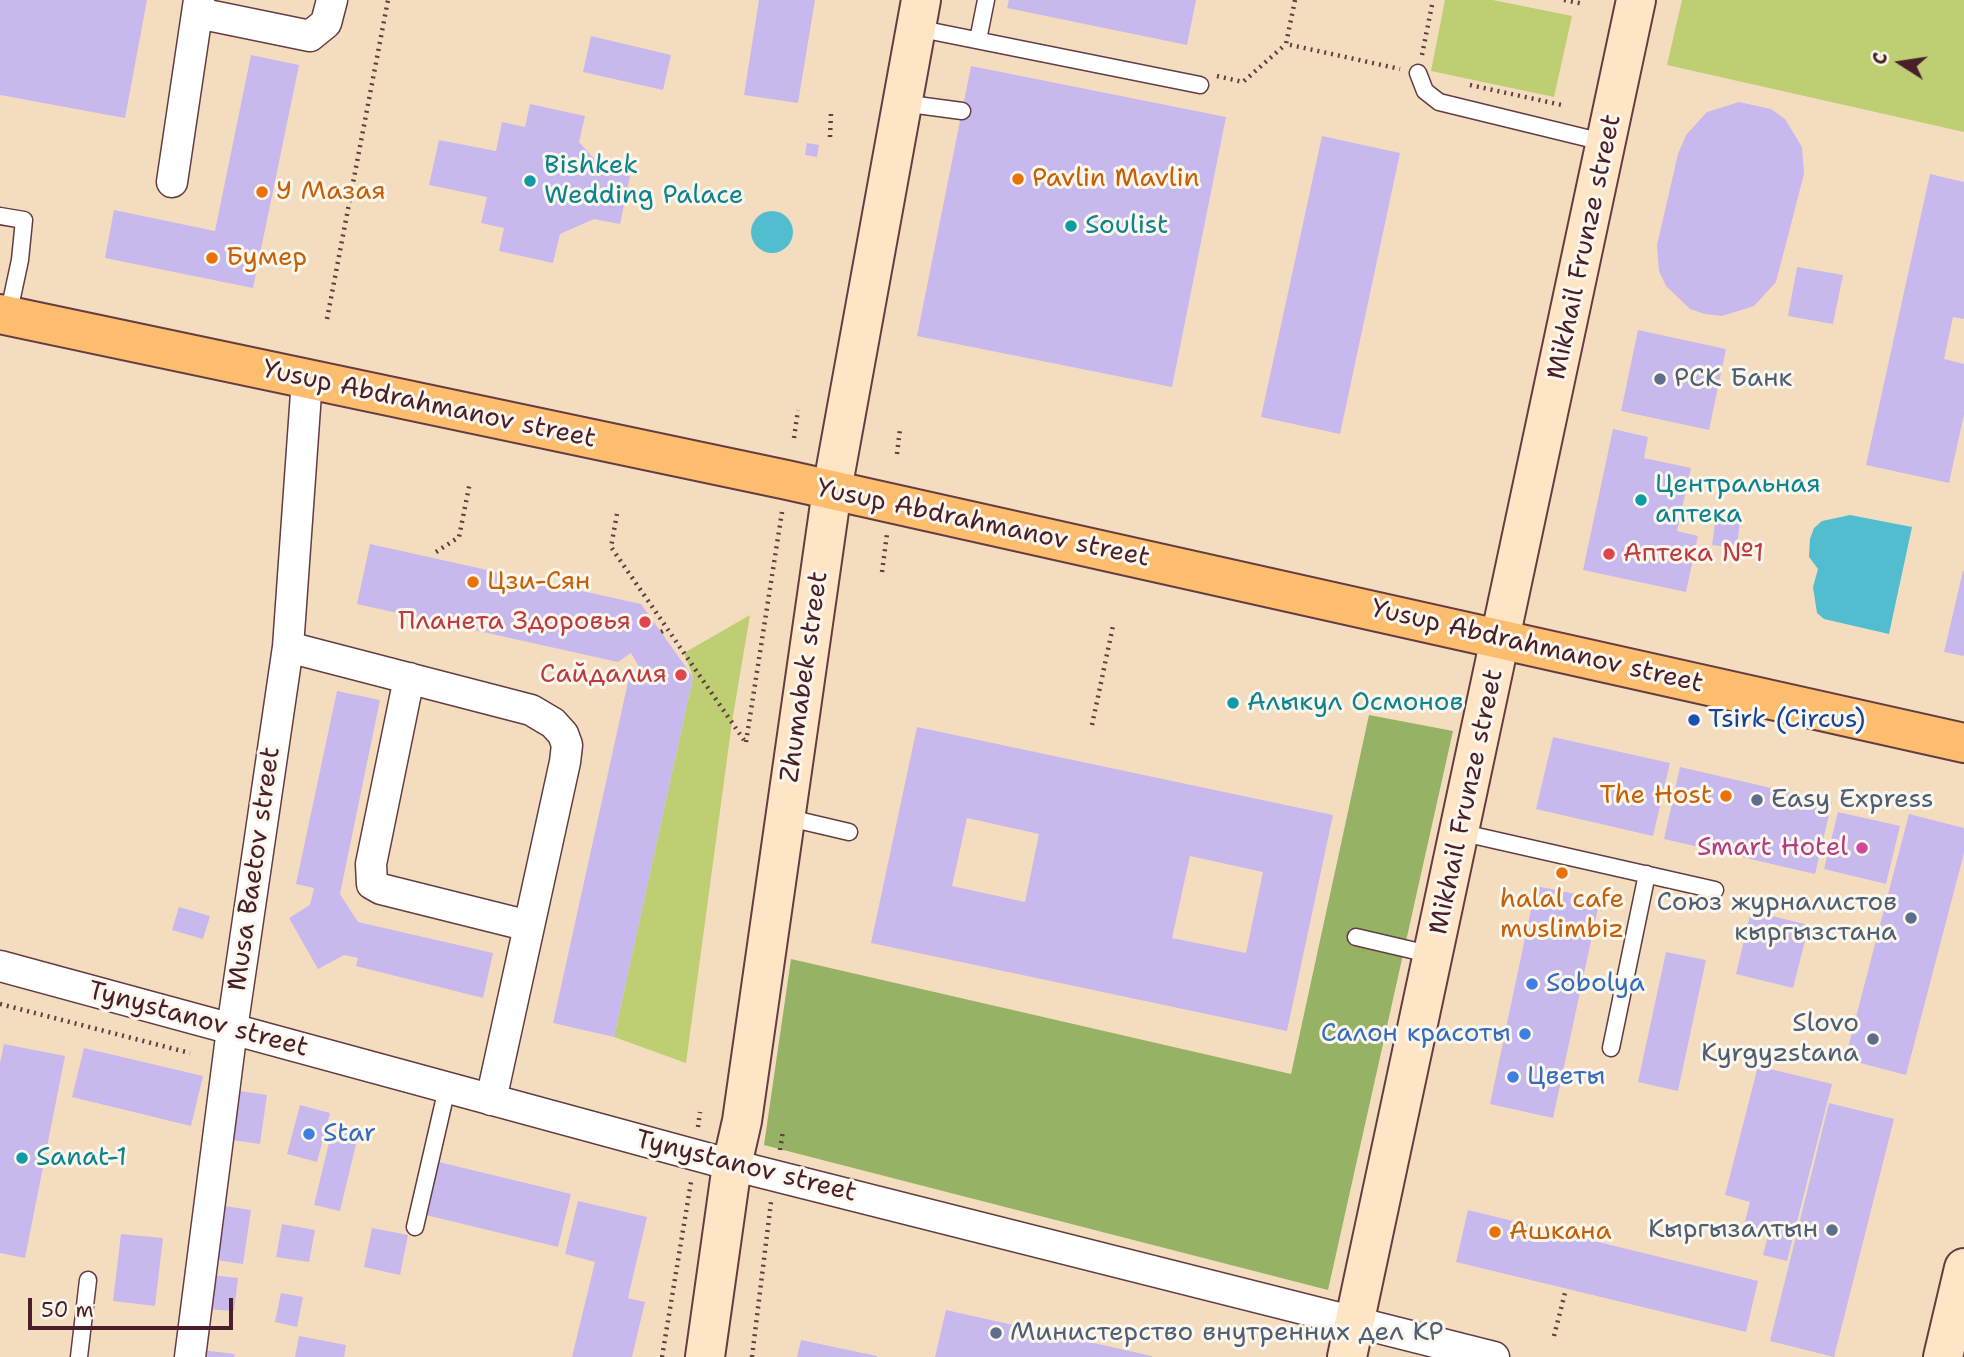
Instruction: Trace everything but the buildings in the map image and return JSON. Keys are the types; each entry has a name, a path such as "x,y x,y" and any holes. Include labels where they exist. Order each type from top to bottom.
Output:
{"main road":[{"name":"Yusup Abdrahmanov street","path":"4,315 832,490 1964,743"}],"street":[{"path":"172,182 198,7 310,36 326,23 332,0"},
{"name":"Mikhail Frunze street","path":"1347,1357 1503,639 1636,0"},
{"name":"Zhumabek street","path":"705,1357 732,1166 742,1121 832,490 918,14"},
{"name":"Musa Baetov street","path":"190,1357 232,1029 288,647 307,379"},
{"path":"288,647 531,710 554,723 563,734 567,745 565,762 492,1100"},
{"path":"409,678 371,864 372,884 381,889 529,926"},
{"name":"Tynystanov street","path":"0,966 732,1166 1494,1357"},
{"path":"1943,1357 1964,1268"}],"lane":[{"path":"978,40 986,0"},
{"path":"918,14 978,40 1200,85"},
{"path":"1418,73 1425,91 1439,102 1607,143"},
{"path":"902,103 962,111"},
{"path":"0,216 24,220 20,260 4,315"},
{"path":"785,817 849,832"},
{"path":"1459,832 1715,890"},
{"path":"1611,1048 1647,874"},
{"path":"1356,937 1433,955"},
{"path":"415,1227 447,1088"},
{"path":"79,1357 88,1280"}],"path":[{"path":"327,319 388,0"},
{"path":"1217,76 1243,82 1286,44 1295,0"},
{"path":"1286,44 1418,73 1433,0"},
{"path":"1564,0 1584,4"},
{"path":"1459,82 1562,105"},
{"path":"830,136 831,113"},
{"path":"794,438 798,410"},
{"path":"897,454 900,429"},
{"path":"436,552 459,537 470,482"},
{"path":"617,514 611,547 746,743 782,508"},
{"path":"882,572 887,530"},
{"path":"1092,725 1113,626"},
{"path":"661,632 667,629"},
{"path":"0,1004 190,1053"},
{"path":"698,1128 700,1112"},
{"path":"779,1154 783,1131"},
{"path":"662,1357 692,1177"},
{"path":"752,1357 772,1197"},
{"path":"1554,1336 1566,1289"}],"green space":[{"path":"1445,0 1493,0 1572,16 1554,97 1431,71"},
{"path":"1682,0 1964,0 1964,132 1667,65"},
{"path":"750,615 732,722 686,1063 614,1037 693,677 684,653"},
{"path":"1369,715 1453,731 1328,1290 764,1145 791,959 1291,1074"}],"water":[{"path":"772,211 787,217 793,232 787,247 772,253 757,247 751,232 757,217"},
{"path":"1850,515 1912,527 1889,634 1824,619 1817,613 1813,587 1818,569 1809,557 1810,539 1814,528 1822,521"}],"place":[{"name":"Pavlin Mavlin","path":"1018,179"},
{"name":"Bishkek Wedding Palace","path":"530,181"},
{"name":"У Мазая","path":"262,192"},
{"name":"Soulist","path":"1071,226"},
{"name":"Бумер","path":"212,258"},
{"name":"РСК Банк","path":"1660,379"},
{"name":"Центральная аптека","path":"1641,500"},
{"name":"Аптека №1","path":"1609,554"},
{"name":"Цзи-Сян","path":"473,582"},
{"name":"Планета Здоровья","path":"645,622"},
{"name":"Сайдалия","path":"681,675"},
{"name":"Алыкул Осмонов","path":"1233,703"},
{"name":"Tsirk (Circus)","path":"1694,720"},
{"name":"The Host","path":"1726,796"},
{"name":"Easy Express","path":"1757,800"},
{"name":"Smart Hotel","path":"1862,848"},
{"name":"halal cafe muslimbiz","path":"1562,873"},
{"name":"Союз журналистов кыргызстана","path":"1911,918"},
{"name":"Sobolya","path":"1532,984"},
{"name":"Салон красоты","path":"1525,1034"},
{"name":"Slovo Kyrgyzstana","path":"1873,1039"},
{"name":"Цветы","path":"1513,1077"},
{"name":"Star","path":"309,1134"},
{"name":"Sanat-1","path":"22,1158"},
{"name":"Кыргызалтын","path":"1832,1230"},
{"name":"Ашкана","path":"1495,1232"},
{"name":"Министерство внутренних дел КР","path":"996,1333"}]}
